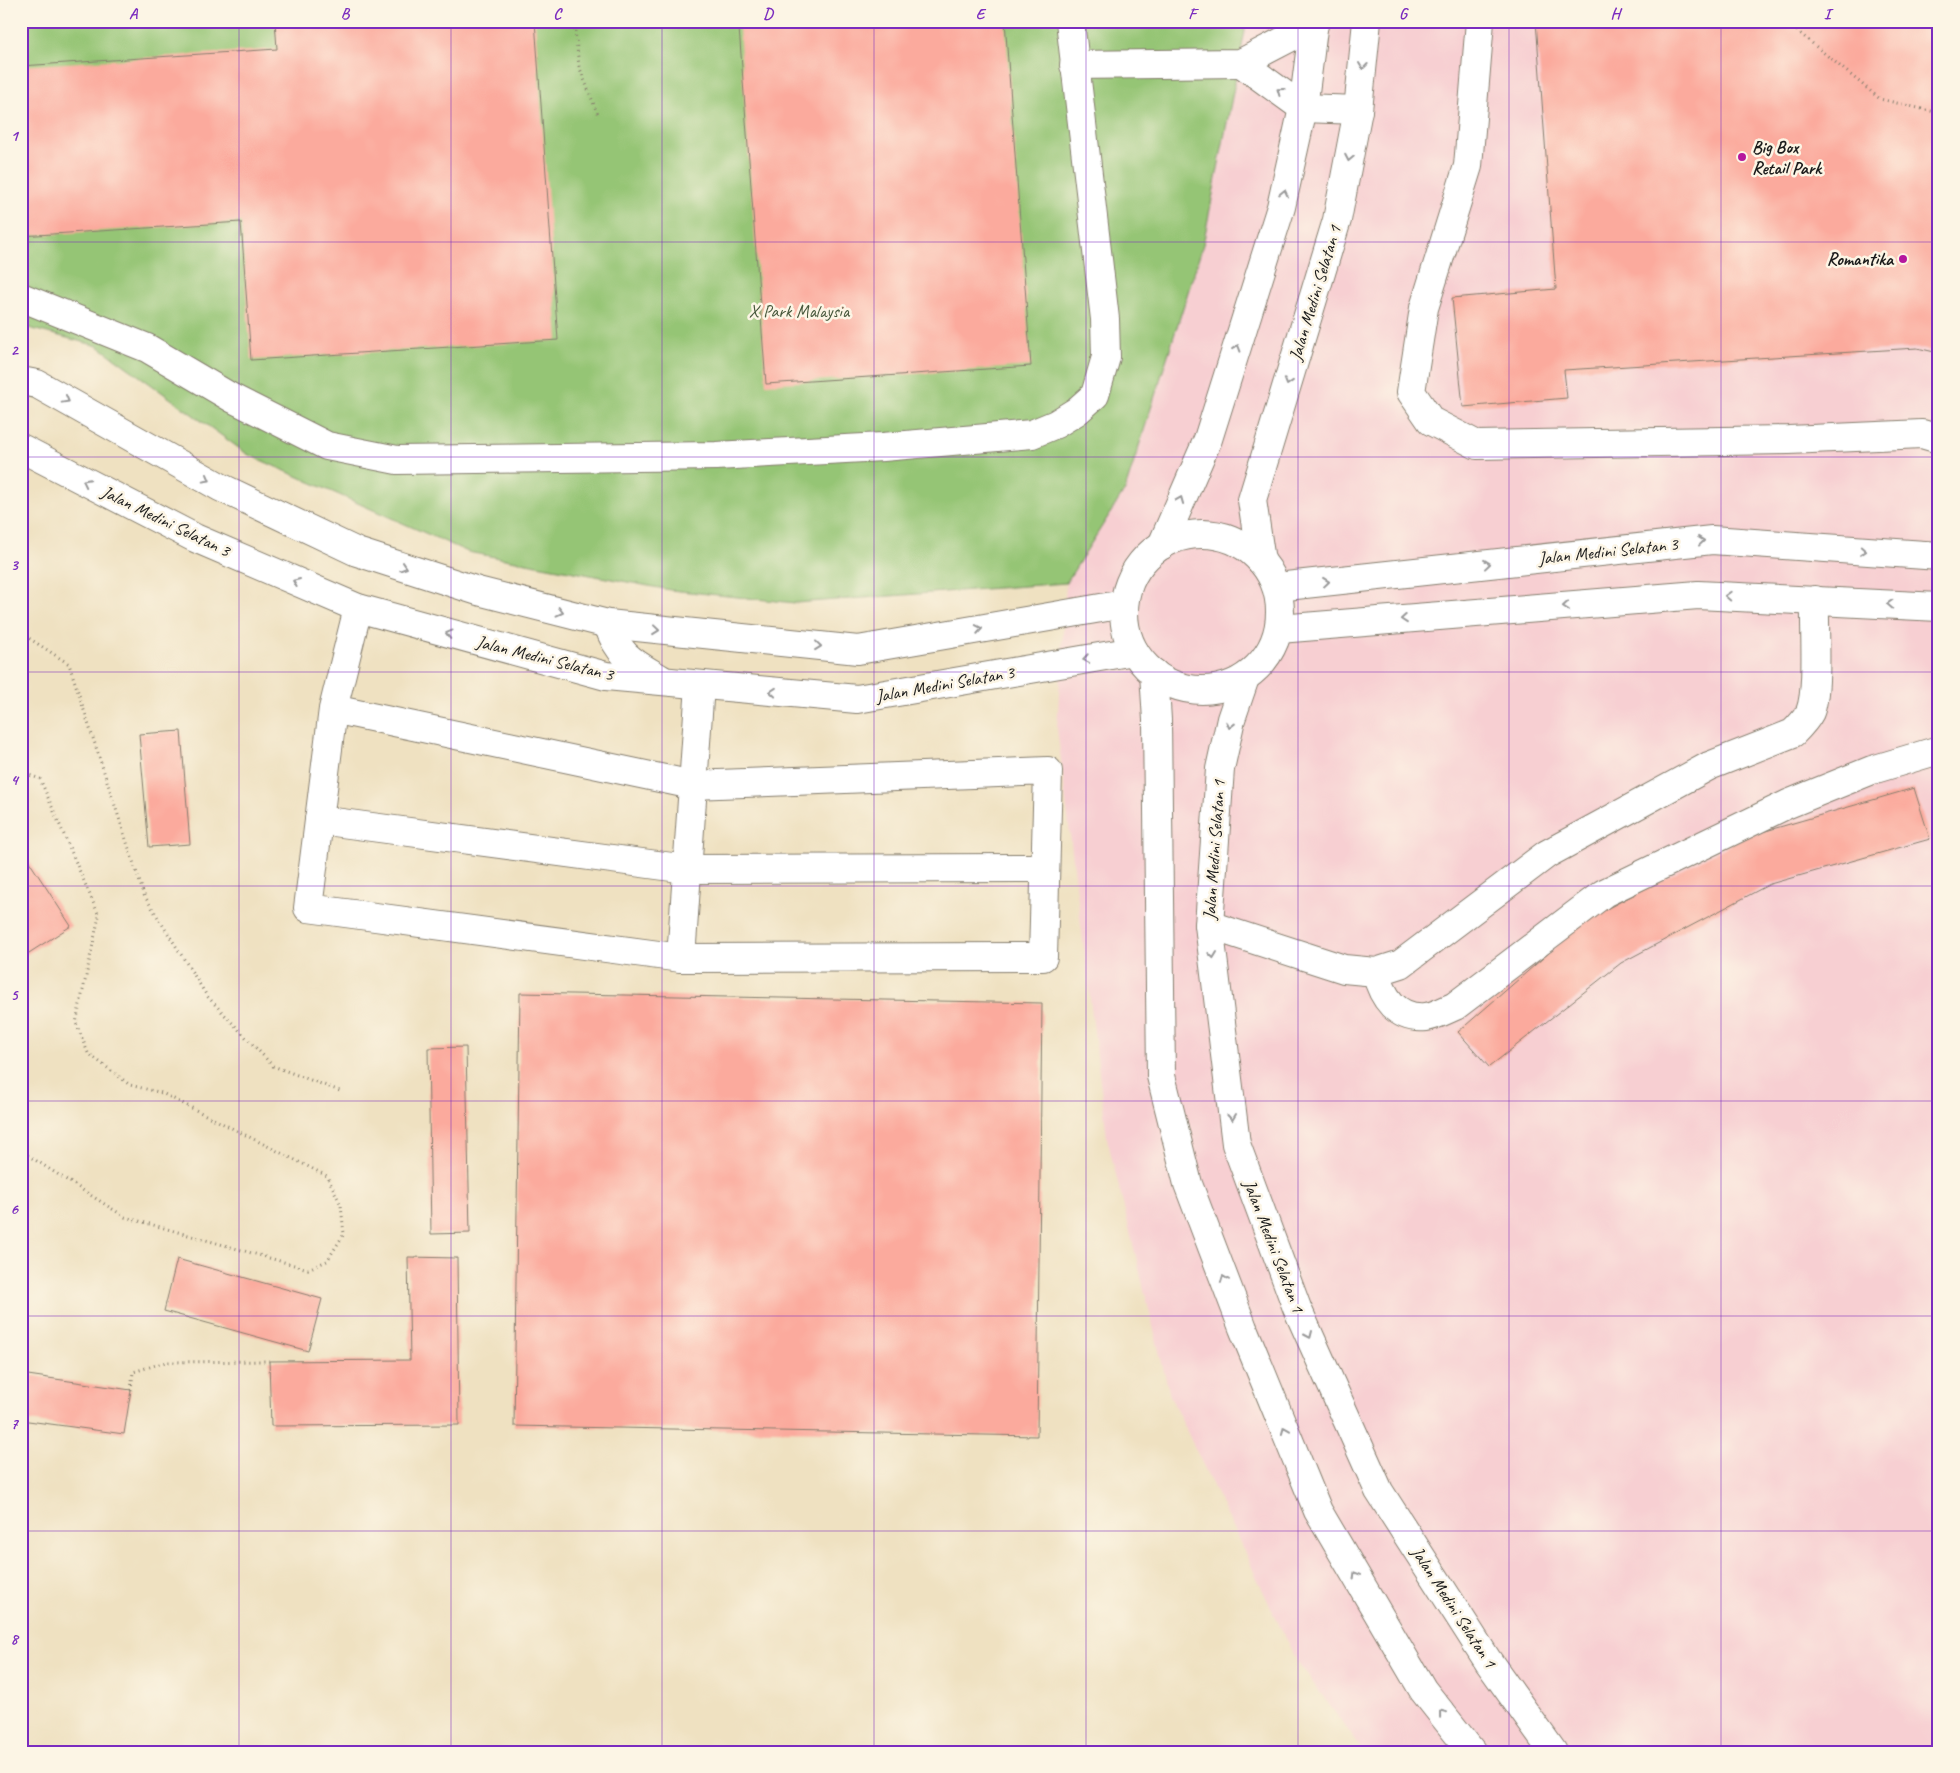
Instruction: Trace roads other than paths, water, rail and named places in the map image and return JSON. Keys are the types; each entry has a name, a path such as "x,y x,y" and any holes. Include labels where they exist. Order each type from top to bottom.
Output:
{"street":[{"path":"21,297 147,348 232,398 327,446 397,460 716,456 883,447 1032,434 1056,424 1095,395 1106,357 1105,319 1070,21"},
{"name":"Jalan Medini Selatan 1","path":"1261,561 1252,500 1337,220 1358,110 1368,21"},
{"path":"1480,21 1468,166 1424,308 1411,392 1432,421 1478,445 1790,440 1922,434 1939,439"},
{"path":"1074,65 1241,63 1314,23"},
{"path":"1162,545 1208,439 1281,207 1303,108 1314,23"},
{"path":"1241,63 1303,108 1358,110"},
{"path":"21,381 37,384 220,487 357,552 478,591 608,624 858,650 1124,604"},
{"name":"Jalan Medini Selatan 3","path":"21,448 195,538 358,608 606,676 857,699 1134,651"},
{"path":"1192,534 1214,535 1236,542 1261,561 1277,587 1280,601 1280,629 1267,657 1245,678 1218,690 1182,688 1154,674 1134,651 1125,628 1124,604 1127,587 1145,557 1162,545 1175,538 1192,534"},
{"name":"Jalan Medini Selatan 3","path":"1277,587 1712,540 1939,556"},
{"path":"1280,629 1698,595 1939,606"},
{"path":"1209,925 1344,969 1376,972 1401,964 1547,854 1709,766 1793,733 1804,723 1810,711 1814,693 1815,600"},
{"path":"333,708 693,785 1048,771 1044,868 1044,958 681,958 308,908 333,708 358,608"},
{"path":"608,624 614,642 630,660 667,682"},
{"path":"1154,674 1157,720 1161,1076 1188,1184 1243,1328 1318,1511 1424,1690 1472,1752"},
{"name":"Jalan Medini Selatan 1","path":"1245,678 1231,719 1220,769 1209,925 1236,1144 1297,1308 1378,1491 1488,1661 1554,1752"},
{"path":"681,958 700,685"},
{"path":"1376,972 1383,994 1393,1007 1405,1016 1426,1017 1455,1006 1604,893 1788,804 1872,770 1939,750"},
{"path":"319,820 687,868 1044,868"}],"place":[{"name":"Big Box Retail Park","path":"1742,157"},
{"name":"Romantika","path":"1903,259"}],"park label":[{"name":"X Park Malaysia","path":"799,311"}]}
